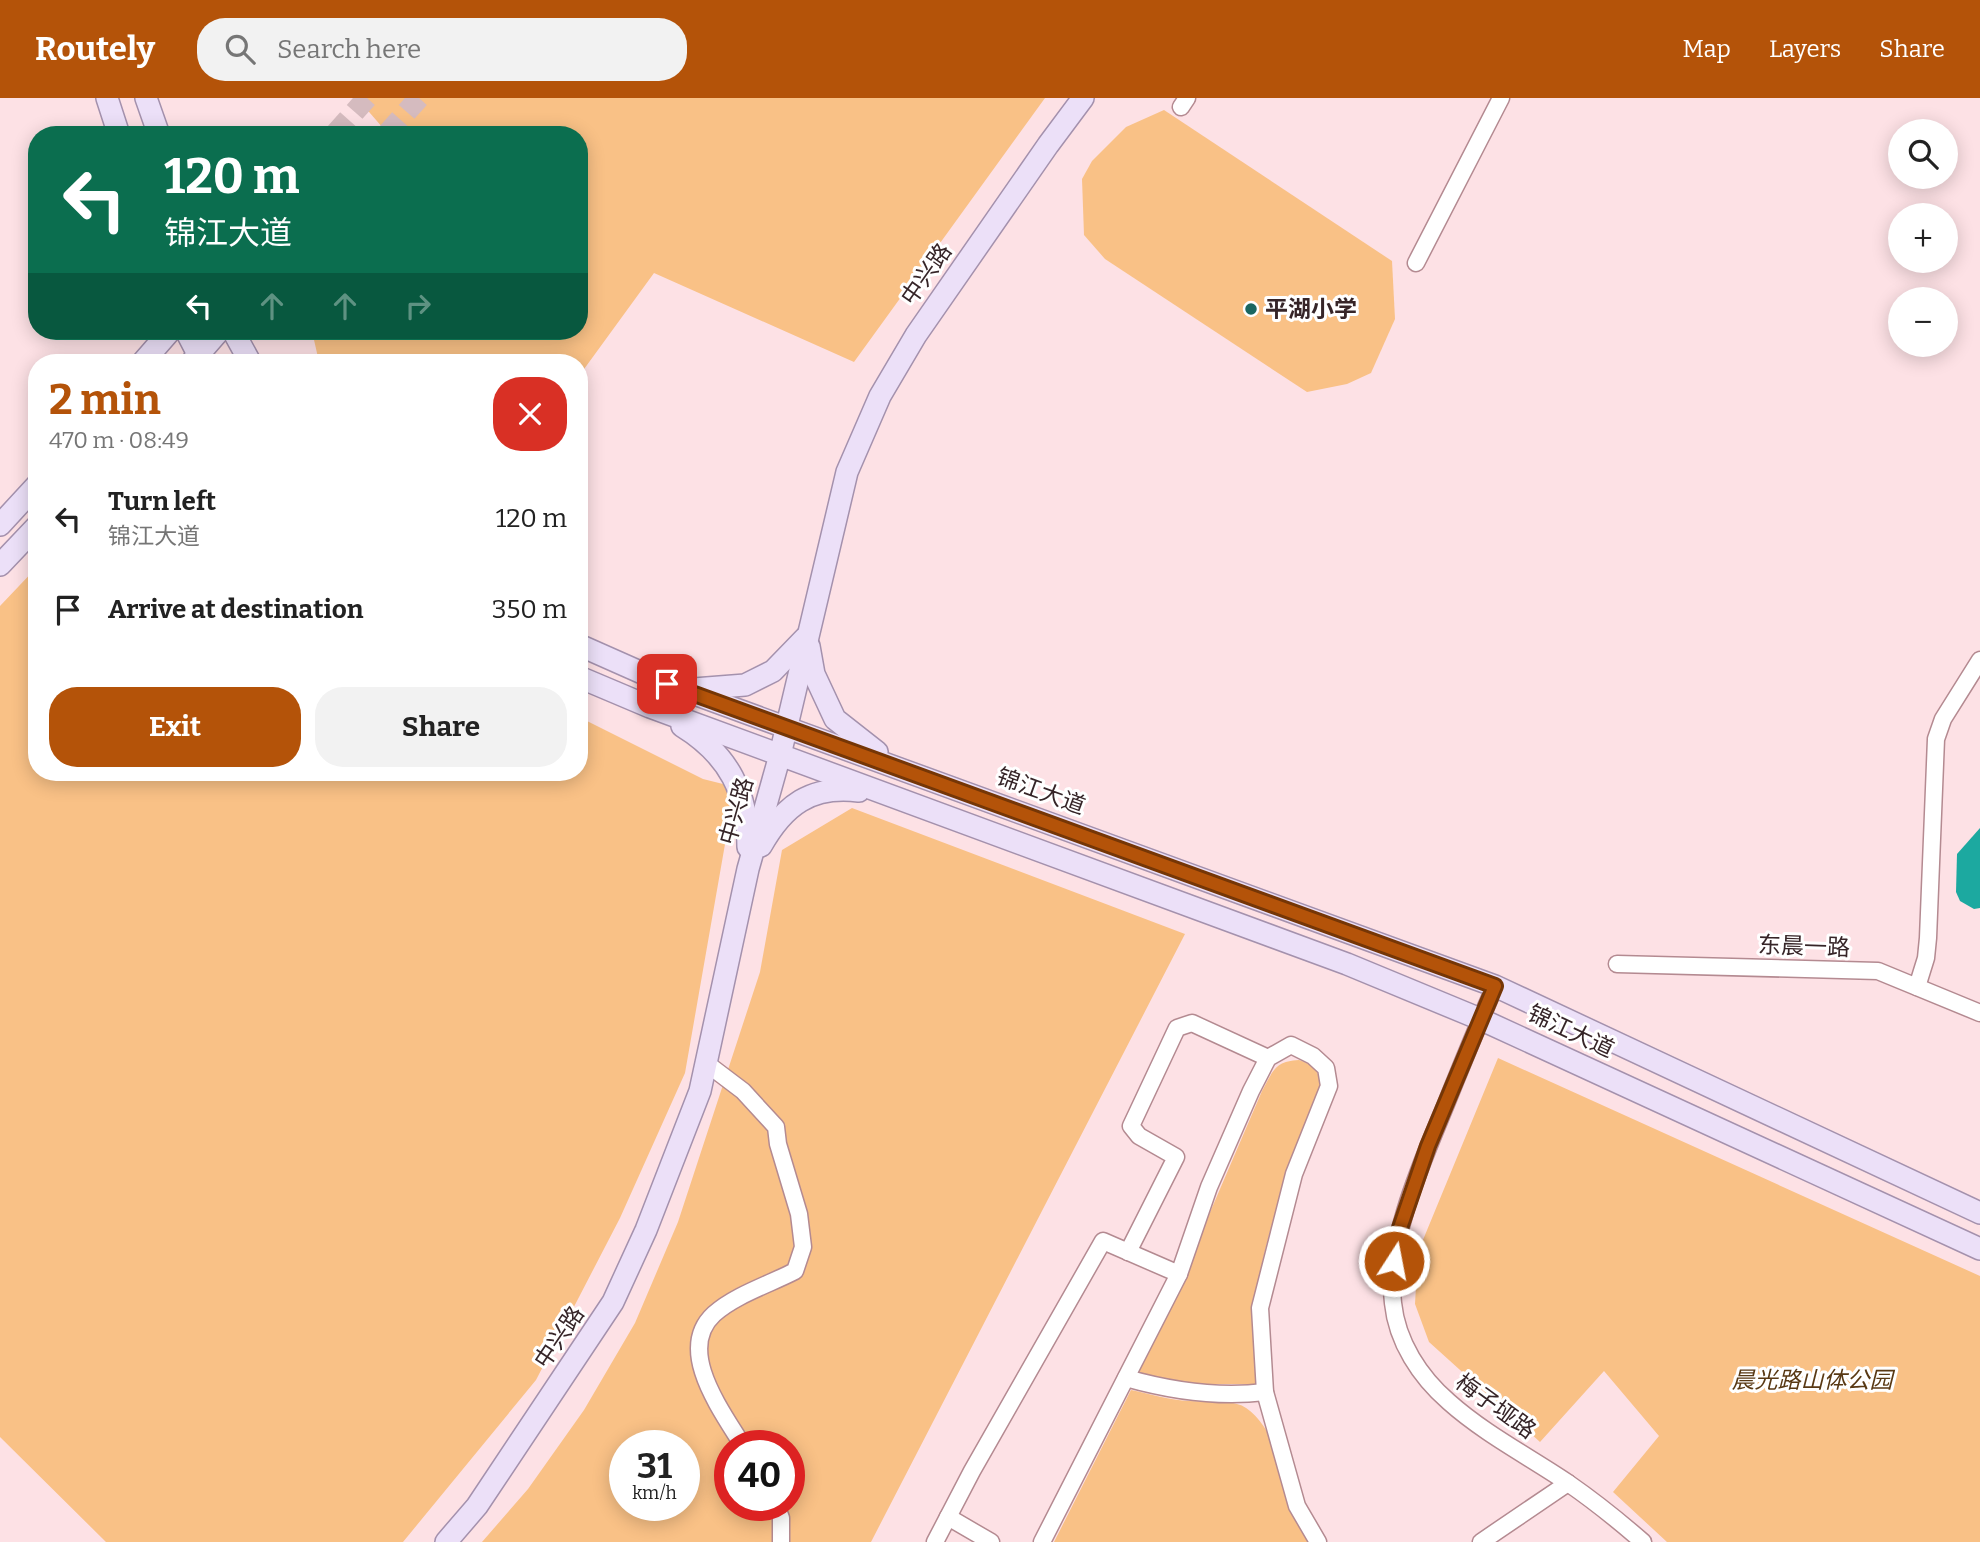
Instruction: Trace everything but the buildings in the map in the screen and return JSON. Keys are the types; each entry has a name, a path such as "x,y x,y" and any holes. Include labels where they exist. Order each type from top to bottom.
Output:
{"main road":[{"path":"107,98 116,126"},
{"path":"146,98 156,126"},
{"name":"中兴路","path":"446,1542 477,1506 613,1302 646,1230 700,1091 748,869 779,755 847,472 880,396 916,335 1083,98"},
{"path":"151,354 162,340"},
{"path":"0,525 28,495"},
{"path":"0,565 28,535"},
{"path":"667,684 700,690 745,685 773,671 807,637"},
{"path":"807,637 814,674 835,719 898,766"},
{"name":"锦江大道","path":"588,649 667,684 898,766 1495,986 1980,1213"},
{"name":"锦江大道","path":"588,681 650,707 1347,964 1480,1019 1980,1249"},
{"path":"650,707 695,734 733,774 743,801 748,831 748,869"},
{"path":"748,869 768,834 786,811 803,798 832,789 884,793"}],"street":[{"path":"1416,263 1501,98"},
{"path":"1917,987 1926,958 1928,938 1936,739 1943,719 1980,660"},
{"name":"东晨一路","path":"1617,964 1878,971 1980,1013"},
{"name":"梅子垭路","path":"1495,986 1428,1146 1399,1231 1392,1300 1396,1325 1416,1365 1429,1384 1450,1404 1568,1483 1643,1542"},
{"path":"1128,1252 1176,1157 1139,1136 1131,1126 1177,1028 1192,1023 1268,1058"},
{"path":"1042,1542 1179,1274 1209,1187 1268,1058 1291,1045 1312,1056 1326,1068 1329,1086 1294,1174 1260,1308 1265,1392 1297,1506 1318,1542"},
{"path":"706,1063 743,1091 776,1127 778,1144 799,1214 803,1247 795,1271 716,1313 702,1328 699,1345 702,1368 709,1390 733,1430"},
{"path":"935,1542 1103,1241 1179,1274"},
{"path":"1126,1378 1161,1388 1202,1393 1235,1396 1265,1392"},
{"path":"1481,1542 1568,1483"},
{"path":"948,1517 991,1542"},
{"path":"781,1521 782,1542"}],"green space":[{"path":"357,98 1045,98 854,362 654,273 588,364 588,354 317,354 314,340 588,340 588,126 381,126"},
{"path":"1164,110 1392,261 1395,319 1371,373 1347,384 1307,392 1105,259 1084,235 1082,179 1092,161 1126,127"},
{"path":"28,576 28,781 588,781 588,722 703,779 735,787 685,1073 620,1218 536,1380 403,1542 106,1542 0,1437 0,606"},
{"path":"852,808 1185,934 871,1542 482,1542 528,1489 584,1410 635,1323 678,1222 760,972 782,850"},
{"name":"晨光路山体公园","path":"1498,1058 1980,1276 1980,1542 1667,1542 1613,1492 1659,1436 1604,1371 1540,1442 1429,1342 1415,1304 1418,1252"},
{"path":"1299,1060 1314,1069 1321,1085 1273,1220 1260,1276 1254,1324 1258,1384 1176,1384 1136,1373 1202,1231 1262,1091 1276,1068 1285,1062"},
{"path":"1131,1390 1182,1400 1237,1404 1250,1411 1273,1442 1312,1542 1054,1542"}],"water":[{"path":"1980,828 1980,908 1974,909 1960,901 1956,892 1957,854"}],"tunnel":[{"path":"342,126 367,98"},
{"path":"394,126 419,98"}],"place":[{"name":"平湖小学","path":"1251,309"}],"route":[{"path":"667,684 1495,986 1428,1146 1399,1231 1394,1261"}]}
